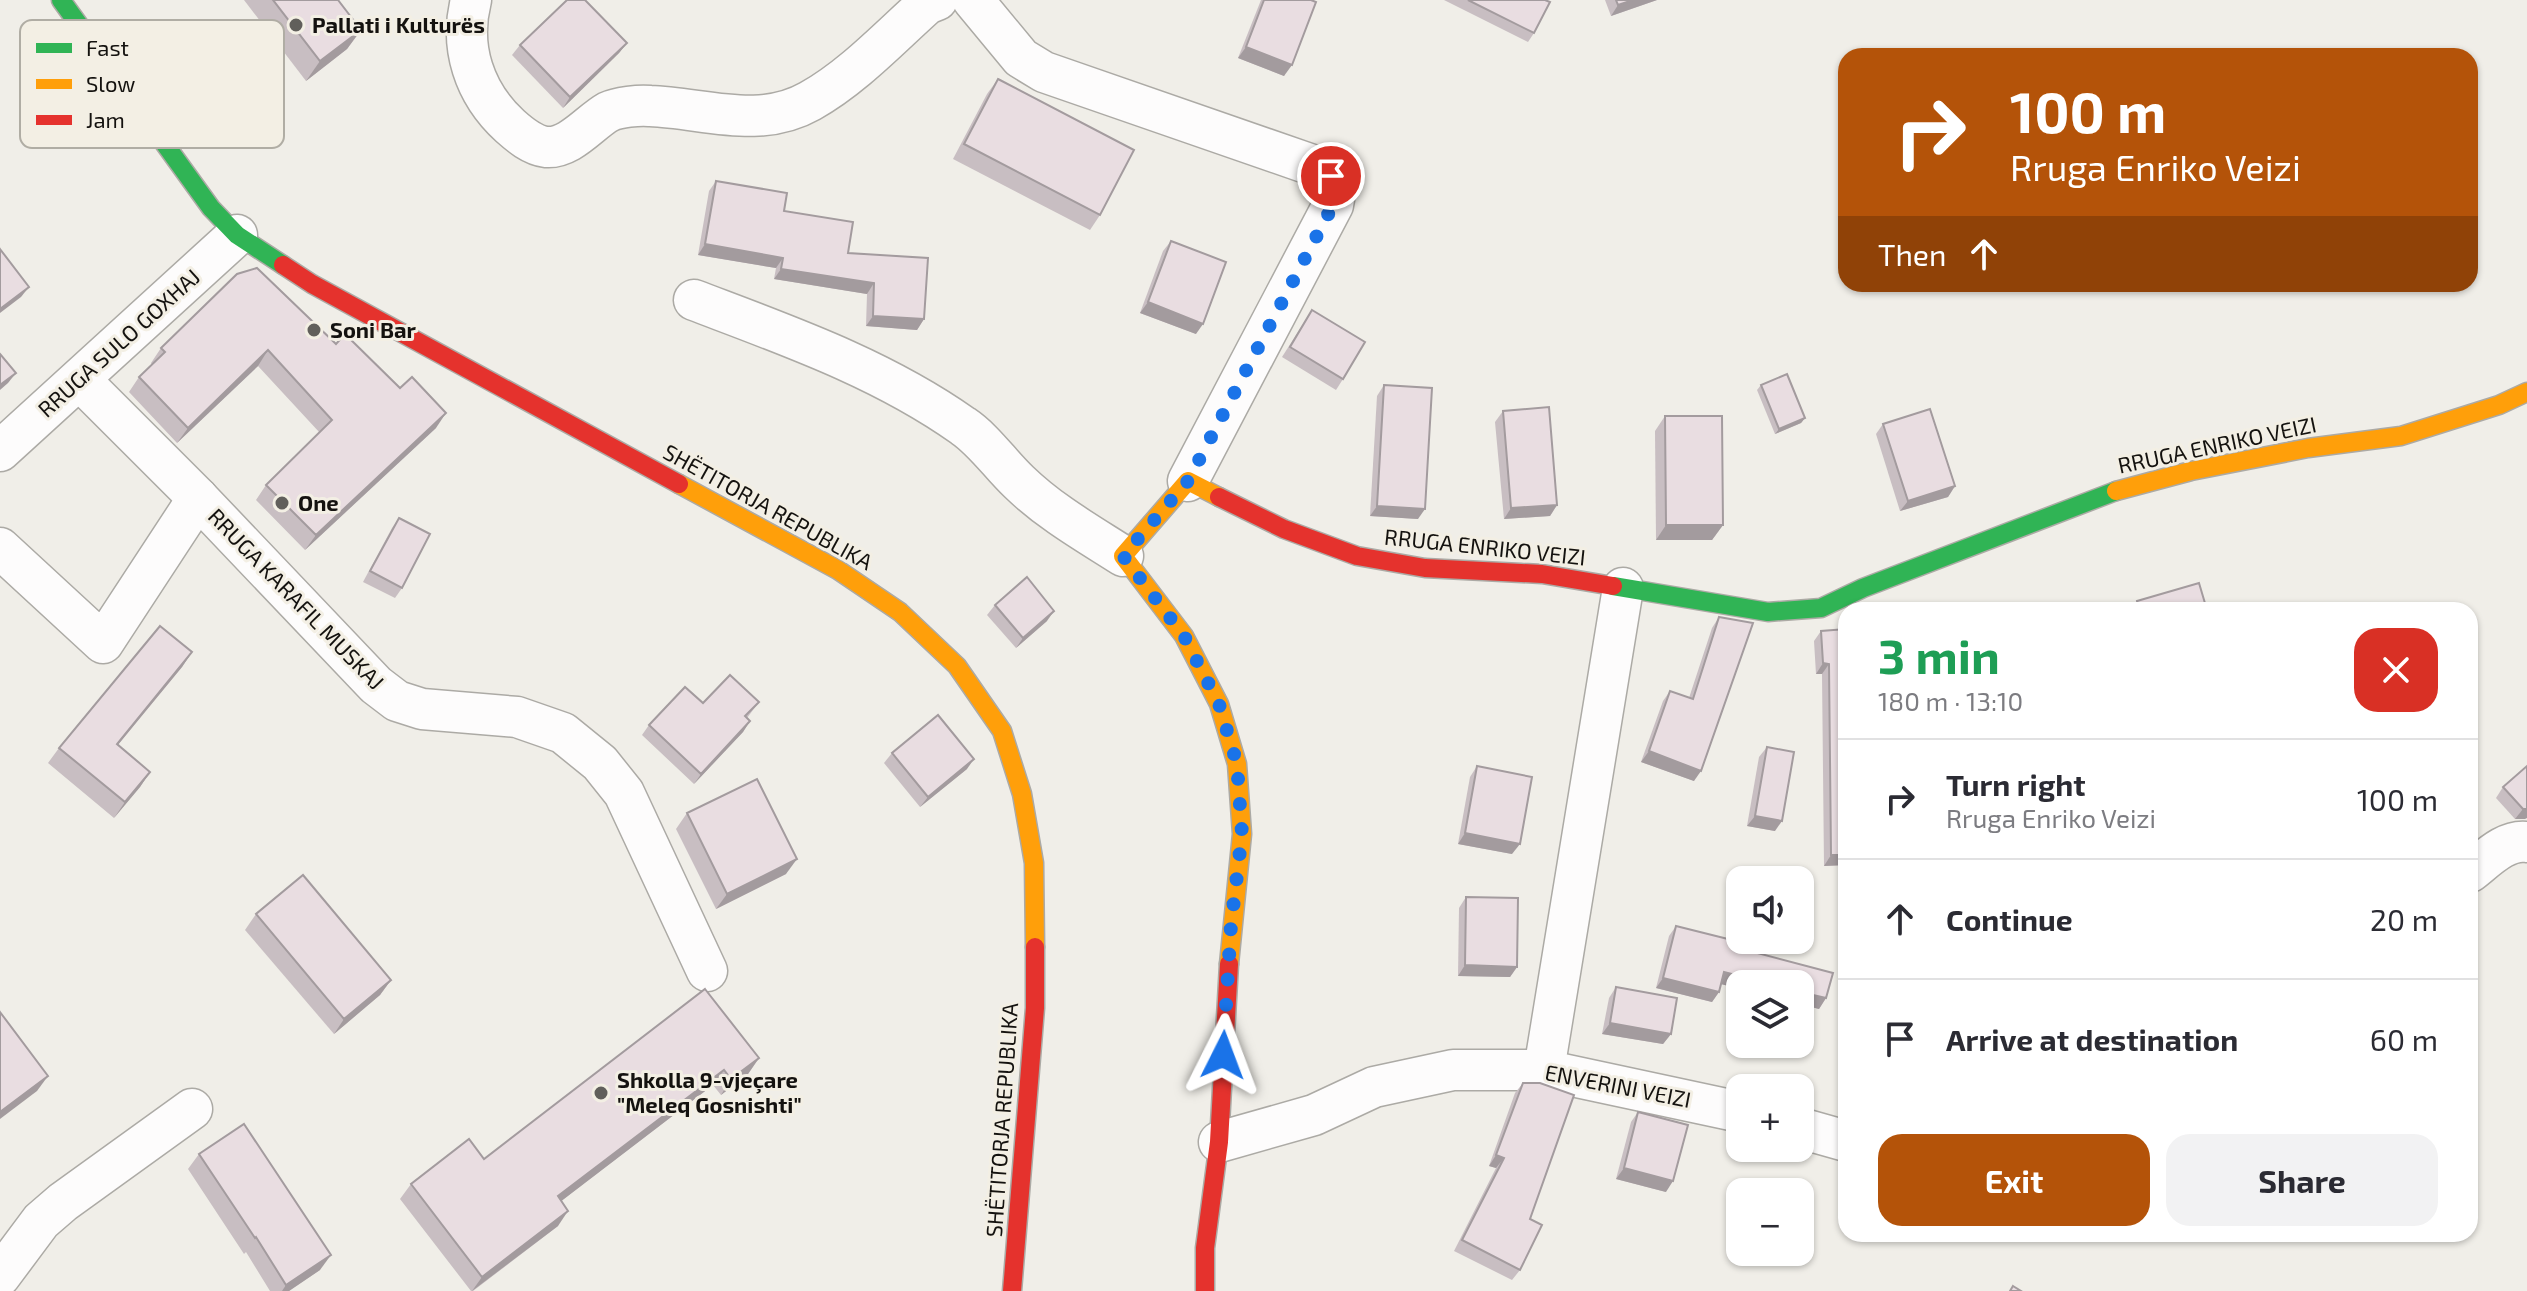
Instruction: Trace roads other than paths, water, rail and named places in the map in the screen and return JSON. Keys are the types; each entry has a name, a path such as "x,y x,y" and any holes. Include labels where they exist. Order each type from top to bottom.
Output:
{"street":[{"name":"SHËTITORJA REPUBLIKA","path":"61,0 75,20"},
{"path":"471,0 467,16 468,55 478,86 499,116 523,138 547,147 576,138 610,111 648,106 747,116 771,115 809,102 843,78 927,4 937,0"},
{"path":"973,0 1021,58 1044,72 1318,167 1331,176 1336,190 1333,205 1188,481 1123,556"},
{"name":"SHËTITORJA REPUBLIKA","path":"168,148 211,208 237,235 312,284 838,570 900,612 957,666 1002,731 1022,794 1034,863 1035,1008 1012,1291"},
{"name":"RRUGA SULO GOXHAJ","path":"0,451 237,235"},
{"path":"694,300 818,347 904,388 967,428 1020,483 1060,516 1123,556 1184,636 1219,704 1237,764 1242,834 1226,998 1219,1142 1205,1248 1205,1291"},
{"name":"RRUGA KARAFIL MUSKAJ","path":"80,380 198,498 376,685 397,701 422,709 517,717 563,733 600,763 624,793 707,971"},
{"name":"RRUGA ENRIKO VEIZI","path":"1872,599 2107,493 2205,468 2308,448 2401,436 2499,405 2527,392"},
{"name":"RRUGA ENRIKO VEIZI","path":"1188,481 1284,529 1357,556 1425,568 1542,574 1768,612 1838,605"},
{"path":"0,548 103,643 198,498"},
{"path":"1544,1070 1623,588"},
{"path":"2478,866 2504,847 2519,841 2527,842"},
{"name":"ENVERINI VEIZI","path":"1219,1142 1314,1115 1374,1087 1453,1070 1544,1070 1726,1109"},
{"path":"6,1291 0,1278 41,1221 192,1109"},
{"path":"1814,1132 1838,1139"}],"place":[{"name":"Pallati i Kulturës","path":"296,25"},
{"name":"Soni Bar","path":"314,330"},
{"name":"One","path":"282,503"},
{"name":"Shkolla 9-vjeçare \"Meleq Gosnishti\"","path":"601,1093"}]}
